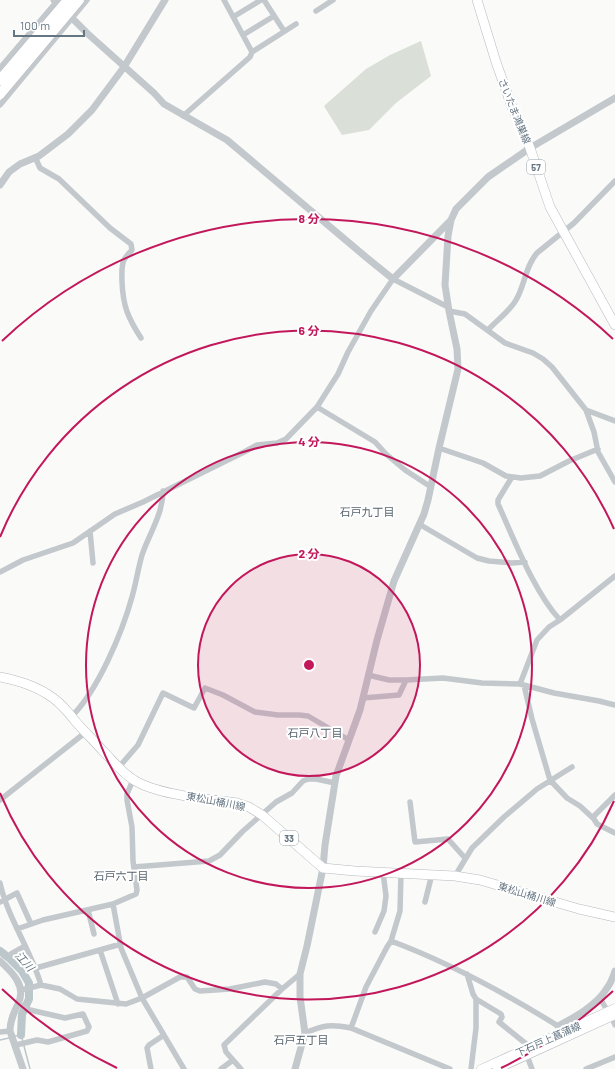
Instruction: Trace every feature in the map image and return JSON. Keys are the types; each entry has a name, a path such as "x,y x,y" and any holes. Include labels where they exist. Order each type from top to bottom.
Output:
{"highway":[{"path":"0,80 68,0"},
{"path":"0,94 79,0"}],"main road":[{"name":"さいたま鴻巣線","path":"476,0 512,107 530,148 550,207 615,325"},
{"name":"東松山桶川線","path":"0,676 33,686 64,706 86,732 133,780 142,785 159,790 237,803 249,807 262,815 323,868 432,874 480,880 579,909 615,917"},
{"name":"下石戸上菖蒲線","path":"497,1069 559,1029 612,1013"},
{"name":"下石戸上菖蒲線","path":"481,1069 612,1013"}],"street":[{"path":"0,105 87,0"},
{"path":"0,185 14,168 35,157 68,134 92,110 124,67 165,0"},
{"path":"224,0 252,52"},
{"path":"233,17 263,0 284,31"},
{"path":"316,11 333,0"},
{"path":"0,68 56,1 72,18 154,93 164,104 227,140 393,279 448,309 465,314 505,343 533,353 543,359 552,367 586,410 594,432 598,450 615,482"},
{"path":"242,35 274,16"},
{"path":"183,116 250,57 252,52 296,24"},
{"path":"0,572 23,560 73,543 115,514 143,502 257,446 277,443 286,439 317,407 338,374 348,352 371,311 393,279 450,220 456,209 488,178 530,148 615,98"},
{"path":"35,157 40,168 59,179 110,228 131,244 132,250 124,261 122,273 122,295 124,306 132,325 141,338"},
{"path":"488,330 517,299 532,259 537,253 574,223 615,181"},
{"path":"295,1069 305,1033 300,997 300,974 323,868 325,845 336,776 360,710 377,640 394,581 424,514 458,369 457,349 448,309 445,285 450,220"},
{"path":"317,407 375,442 386,454 405,470 431,487"},
{"path":"586,410 615,420"},
{"path":"439,448 483,463 506,476 521,478 540,476 569,461 598,450"},
{"path":"512,477 498,500 498,504 524,562 551,611 560,620"},
{"path":"72,716 79,709 98,679 115,644 132,598 142,555 153,530 163,500 163,491"},
{"path":"419,524 477,558 489,561 512,563 524,562"},
{"path":"90,531 92,563"},
{"path":"615,576 549,627 537,640 522,684 550,780 567,798 580,806 598,824 615,833"},
{"path":"368,675 389,680 443,678 482,683 522,684 554,693 615,705"},
{"path":"363,698 399,695 406,680"},
{"path":"119,767 138,745 163,693 194,708 205,688 223,695 255,712 278,715 299,714 308,716 349,740"},
{"path":"0,800 86,732"},
{"path":"455,876 472,848 504,816 537,789 572,767"},
{"path":"134,867 209,861 220,856 242,832 276,802 292,793 303,781 308,779 316,779 335,783"},
{"path":"17,929 42,920 113,904 136,894 138,890 134,867 132,826 127,800 127,794 133,780"},
{"path":"594,819 594,816 615,795"},
{"path":"410,802 415,842 448,839 466,858"},
{"path":"375,932 384,911 386,896 383,872"},
{"path":"351,1028 366,987 391,941 400,911 401,873"},
{"path":"425,902 432,874"},
{"path":"0,883 2,901 36,968 41,985"},
{"path":"2,901 17,892 31,924"},
{"path":"113,904 121,944 142,998 184,1069"},
{"path":"88,910 94,934"},
{"path":"391,941 422,952 467,974 523,1004 559,1029 600,998 608,988 615,971"},
{"path":"36,968 121,944"},
{"path":"10,954 25,946"},
{"path":"100,950 118,1004"},
{"path":"0,961 18,980 21,990 21,997 13,1014 10,1031 23,1069"},
{"path":"241,1069 226,1052 224,1045 282,989 300,974"},
{"path":"467,974 476,999 501,1014 502,1017 499,1022 527,1050 532,1069"},
{"path":"21,990 41,985 60,990 77,999 126,1004 142,998 180,977 187,977 195,989 200,991 265,982 276,984 282,989"},
{"path":"600,998 612,1013 615,1025"},
{"path":"471,1069 476,1028 476,999"},
{"path":"16,1045 37,1040 48,1042 86,1031 88,1027 83,1014 65,1018 30,1010 18,1004"},
{"path":"305,1033 326,1025 351,1028 450,1069"},
{"path":"0,1032 10,1031"},
{"path":"150,1069 146,1048 164,1035"},
{"path":"586,1069 615,1057"},
{"path":"221,1069 233,1060"}],"shaded area":[{"path":"421,41 431,76 396,103 369,130 342,135 324,106 366,69 390,55"}],"waterway":[{"name":"江川","path":"0,951 22,971 29,983 29,999 22,1014 21,1035"},
{"name":"江川","path":"15,1036 21,1035 23,1042"},
{"path":"0,1040 9,1038"},
{"path":"24,1046 30,1069"}],"district":[{"name":"石戸九丁目","path":"367,511"},
{"name":"石戸八丁目","path":"315,732"},
{"name":"石戸六丁目","path":"121,875"},
{"name":"石戸五丁目","path":"301,1039"}]}
